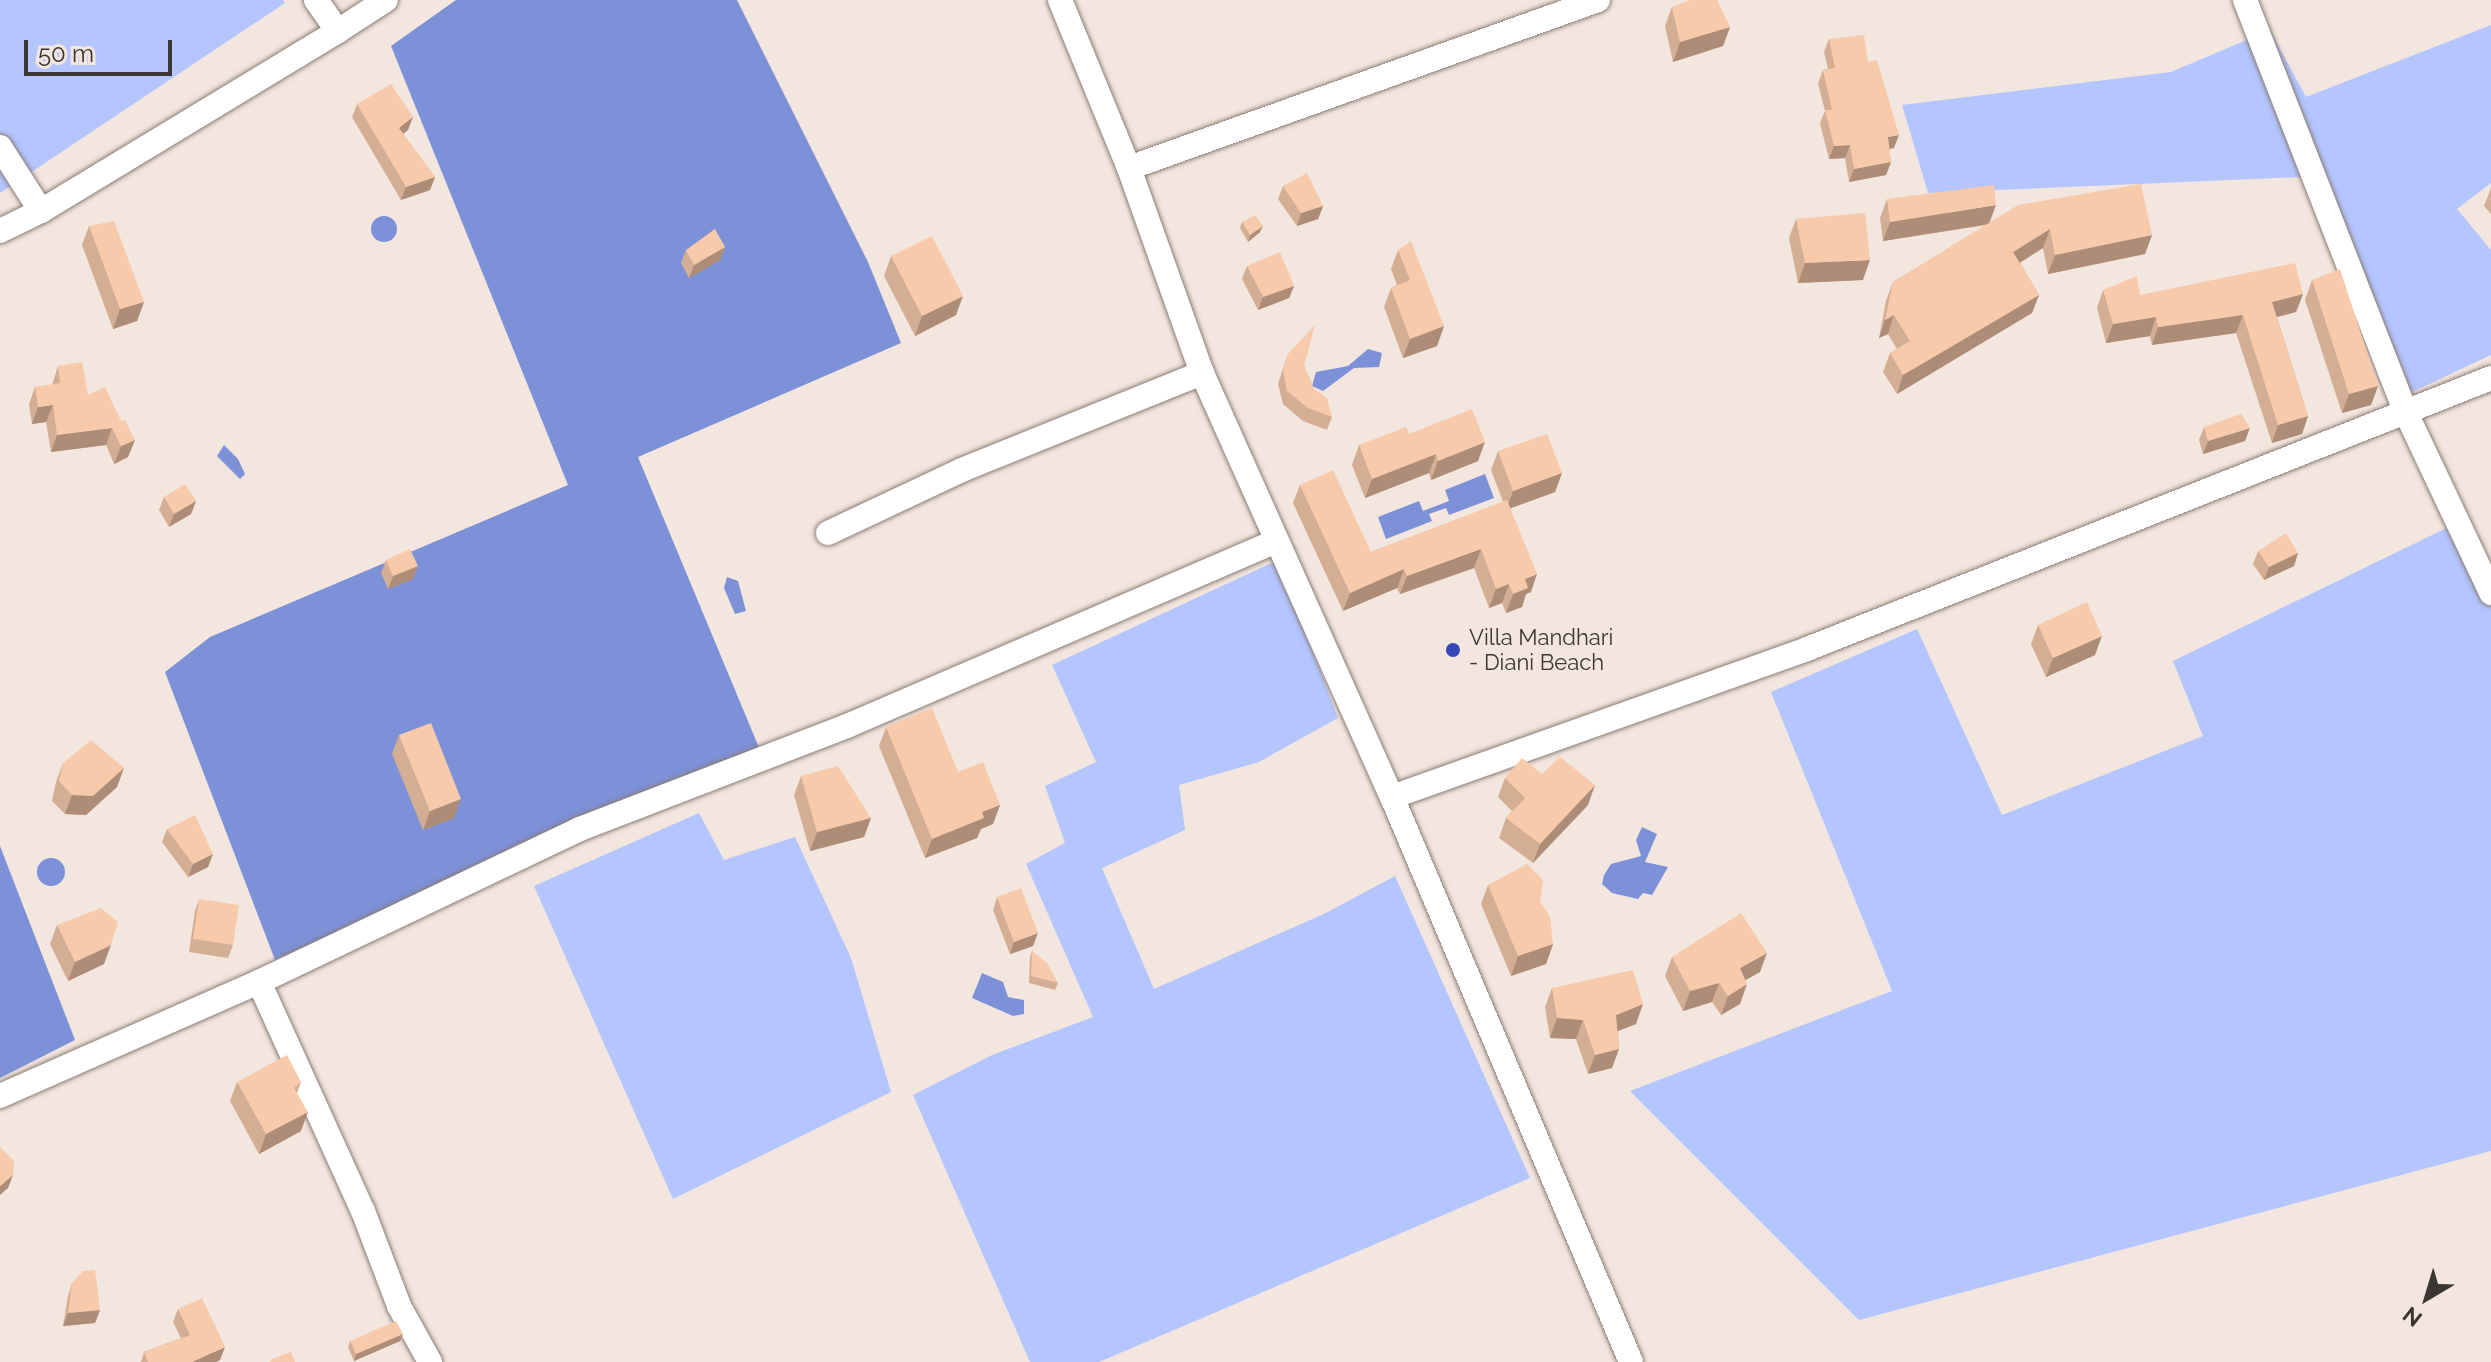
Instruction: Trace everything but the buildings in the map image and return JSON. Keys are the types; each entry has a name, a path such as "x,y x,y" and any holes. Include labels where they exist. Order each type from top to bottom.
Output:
{"street":[{"path":"316,0 338,31"},
{"path":"0,231 41,211 386,0"},
{"path":"1060,0 1129,168 1202,373 1392,797 1631,1362"},
{"path":"1129,168 1598,0"},
{"path":"2245,0 2407,415 2491,593"},
{"path":"0,147 41,211"},
{"path":"828,533 962,470 1202,373"},
{"path":"1392,797 1807,649 1989,573 2407,415 2491,378"},
{"path":"0,1096 259,982 580,829 847,726 1276,541"},
{"path":"259,982 363,1211 399,1306 430,1362"}],"shaded area":[{"path":"0,0 283,0 285,3 0,193"},
{"path":"456,0 737,0 868,262 901,343 638,457 760,750 585,820 275,960 165,672 210,637 568,485 391,46"},
{"path":"2491,25 2491,183 2457,209 2491,250 2491,355 2408,394 2325,176 1928,193 1902,105 2171,72 2270,30 2306,97"},
{"path":"384,216 393,220 397,229 393,238 384,242 375,238 371,229 375,220"},
{"path":"1368,349 1382,353 1379,367 1354,368 1323,391 1312,386 1316,372 1348,366"},
{"path":"224,445 238,459 245,474 240,479 217,456"},
{"path":"1485,474 1494,498 1449,515 1446,508 1429,514 1432,521 1386,539 1378,517 1419,501 1423,511 1449,501 1445,490"},
{"path":"2463,520 2491,590 2491,1151 1859,1320 1630,1091 1892,991 1771,692 1917,629 2002,815 2203,736 2173,661"},
{"path":"1278,560 1338,718 1259,762 1179,785 1185,830 1102,868 1154,989 1326,913 1395,876 1530,1178 1099,1362 1030,1362 913,1095 992,1055 1093,1017 1026,864 1065,843 1045,786 1096,762 1052,665"},
{"path":"727,577 738,581 746,611 735,614 724,588"},
{"path":"699,813 724,860 795,837 851,958 891,1092 673,1199 534,886"},
{"path":"1642,827 1657,834 1645,862 1668,867 1652,895 1643,893 1638,899 1612,893 1602,884 1604,875 1611,864 1641,856 1636,840"},
{"path":"0,846 75,1040 0,1078"},
{"path":"51,858 61,862 65,872 61,882 51,886 41,882 37,872 41,862"},
{"path":"982,973 1003,982 1008,997 1024,1000 1024,1014 1013,1016 972,998"}],"place":[{"name":"Villa Mandhari - Diani Beach","path":"1453,650"}]}
